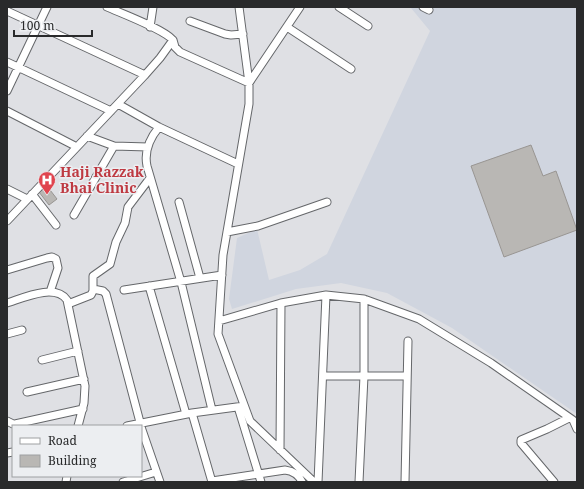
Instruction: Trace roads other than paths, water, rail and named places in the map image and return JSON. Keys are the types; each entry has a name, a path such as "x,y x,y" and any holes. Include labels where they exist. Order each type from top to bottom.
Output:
{"street":[{"path":"7,91 47,7"},
{"path":"107,7 150,26 168,36 173,40 178,50 249,83"},
{"path":"150,26 153,7"},
{"path":"239,7 249,83 249,104 222,255 218,334 241,406 261,482"},
{"path":"249,83 300,7"},
{"path":"339,7 368,26"},
{"path":"7,11 145,75"},
{"path":"190,21 225,34 243,34"},
{"path":"288,27 350,69"},
{"path":"7,221 145,75 173,40"},
{"path":"7,62 111,111"},
{"path":"118,104 159,126 238,164"},
{"path":"7,111 77,147"},
{"path":"159,126 152,136 146,154 146,162 180,282 212,410"},
{"path":"87,136 114,146 148,148"},
{"path":"74,214 114,146"},
{"path":"68,304 91,296 93,289 93,276 112,261 116,242 125,223 128,207 150,178"},
{"path":"7,189 30,196 56,225"},
{"path":"179,202 200,278"},
{"path":"227,232 262,225 327,202"},
{"path":"7,270 47,258 52,257 56,259 58,268 50,292"},
{"path":"124,290 222,274"},
{"path":"149,286 212,482 285,470 289,470 300,477 302,482"},
{"path":"93,289 103,291 106,294 140,425"},
{"path":"7,303 50,292 58,292 63,295 68,304 84,379 85,392 78,425"},
{"path":"219,321 281,303 326,295 364,299 419,319 491,363 573,420 577,429"},
{"path":"318,482 326,295"},
{"path":"359,482 364,376 364,299"},
{"path":"280,450 281,303"},
{"path":"7,334 22,330"},
{"path":"405,482 408,341"},
{"path":"42,360 78,351"},
{"path":"323,376 407,376"},
{"path":"27,392 84,379"},
{"path":"142,426 189,414 241,406"},
{"path":"241,406 250,421 314,482"},
{"path":"7,421 13,424 82,409"},
{"path":"554,482 521,443 521,440 569,418"},
{"path":"142,437 144,448 160,482"},
{"path":"142,476 156,472"},
{"path":"123,482 140,477"}],"place":[{"name":"Haji Razzak Bhai Clinic","path":"47,195"}]}
